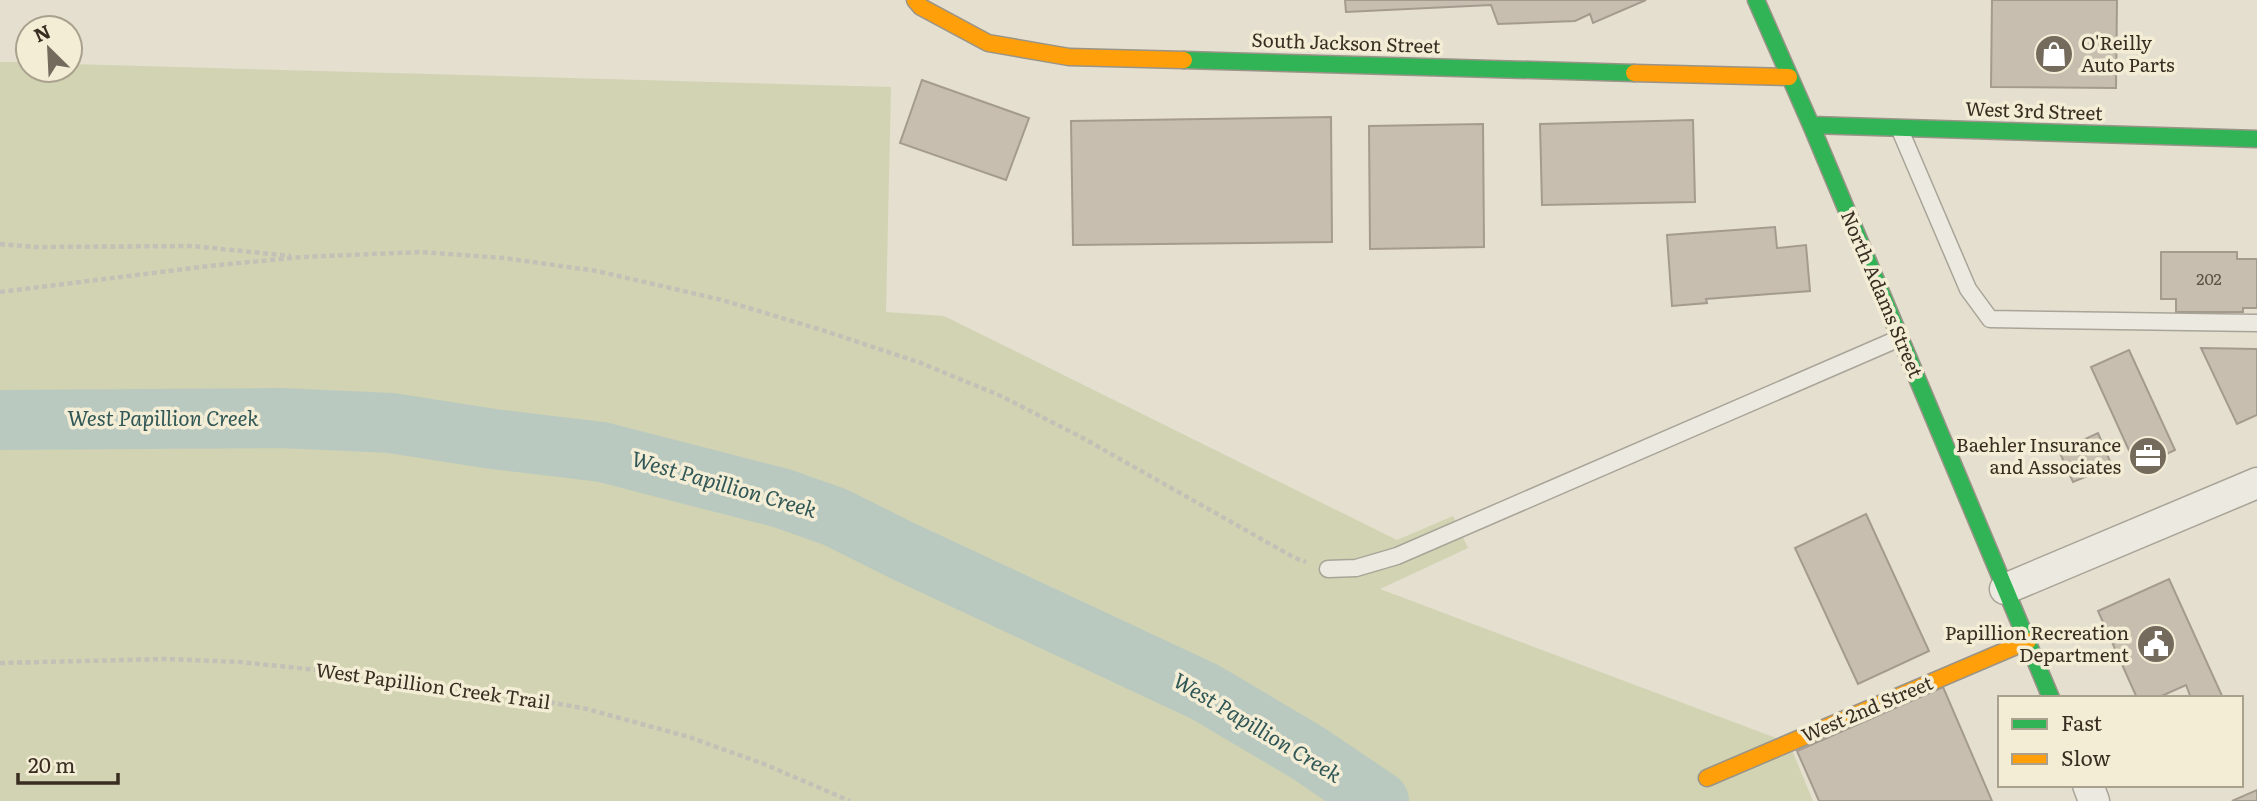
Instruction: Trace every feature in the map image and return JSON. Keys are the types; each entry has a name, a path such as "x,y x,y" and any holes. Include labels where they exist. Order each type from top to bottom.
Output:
{"street":[{"name":"South Jackson Street","path":"915,0 921,7 988,43 1069,57 1788,77"},
{"name":"North Adams Street","path":"1756,0 2028,641"},
{"name":"West 3rd Street","path":"1811,125 2257,139"},
{"path":"2005,589 2257,483"},
{"path":"2028,641 2050,696"},
{"name":"West 2nd Street","path":"1707,778 2028,641"}],"lane":[{"path":"1899,128 1968,289 1990,318 2257,323"},
{"path":"1328,569 1356,568 1397,556 1900,338"}],"path":[{"path":"0,244 35,247 192,246 302,257"},
{"path":"0,292 302,257 421,252 504,258 597,271 722,300 921,363 1001,396 1082,436 1295,558 1328,569"},
{"name":"West Papillion Creek Trail","path":"0,663 166,659 240,662 488,691 587,709 689,737 764,764 850,801"}],"green space":[{"path":"0,62 14,62 14,84 84,84 84,64 891,87 886,312 944,316 1397,540 1453,516 1468,548 1380,589 1789,743 1813,801 0,801"}],"building":[{"path":"1345,0 1646,0 1593,23 1590,14 1575,21 1498,24 1491,5 1346,12"},
{"name":"O'Reilly Auto Parts","path":"1992,0 2117,0 2116,88 1991,87"},
{"path":"922,80 1029,118 1006,180 900,143"},
{"path":"1331,117 1332,242 1073,245 1071,121"},
{"path":"1693,120 1695,202 1542,205 1540,124"},
{"path":"1483,124 1484,247 1370,249 1369,126"},
{"path":"1775,227 1777,248 1806,245 1810,291 1706,299 1707,303 1672,306 1667,235"},
{"path":"2161,252 2237,252 2237,259 2257,259 2257,308 2243,308 2243,312 2176,312 2176,299 2161,299"},
{"path":"2201,348 2257,349 2257,415 2237,424"},
{"path":"2129,350 2175,450 2137,468 2091,367"},
{"path":"2098,433 2112,466 2073,482 2059,451"},
{"path":"1866,514 1929,651 1858,684 1795,548"},
{"path":"2169,579 2222,696 2190,696 2186,685 2161,696 2136,696 2098,611"},
{"path":"1943,687 1992,801 1819,801 1797,751"},
{"path":"2257,790 2257,801 2232,801"}],"waterway":[{"name":"West Papillion Creek","path":"0,420 281,418 391,423 602,452 781,498 835,517 1205,692 1308,753 1379,801"}],"traffic: fast":[{"path":"1756,0 2050,696"},
{"path":"1184,60 1634,73"},
{"path":"1811,125 2257,139"}],"traffic: slow":[{"path":"915,0 921,7 988,43 1069,57 1184,60"},
{"path":"1634,73 1789,77"},
{"path":"1707,778 2028,641"}],"place":[{"name":"O'Reilly Auto Parts","path":"2054,54"},
{"name":"Baehler Insurance and Associates","path":"2148,456"},
{"name":"Papillion Recreation Department","path":"2156,644"}]}
